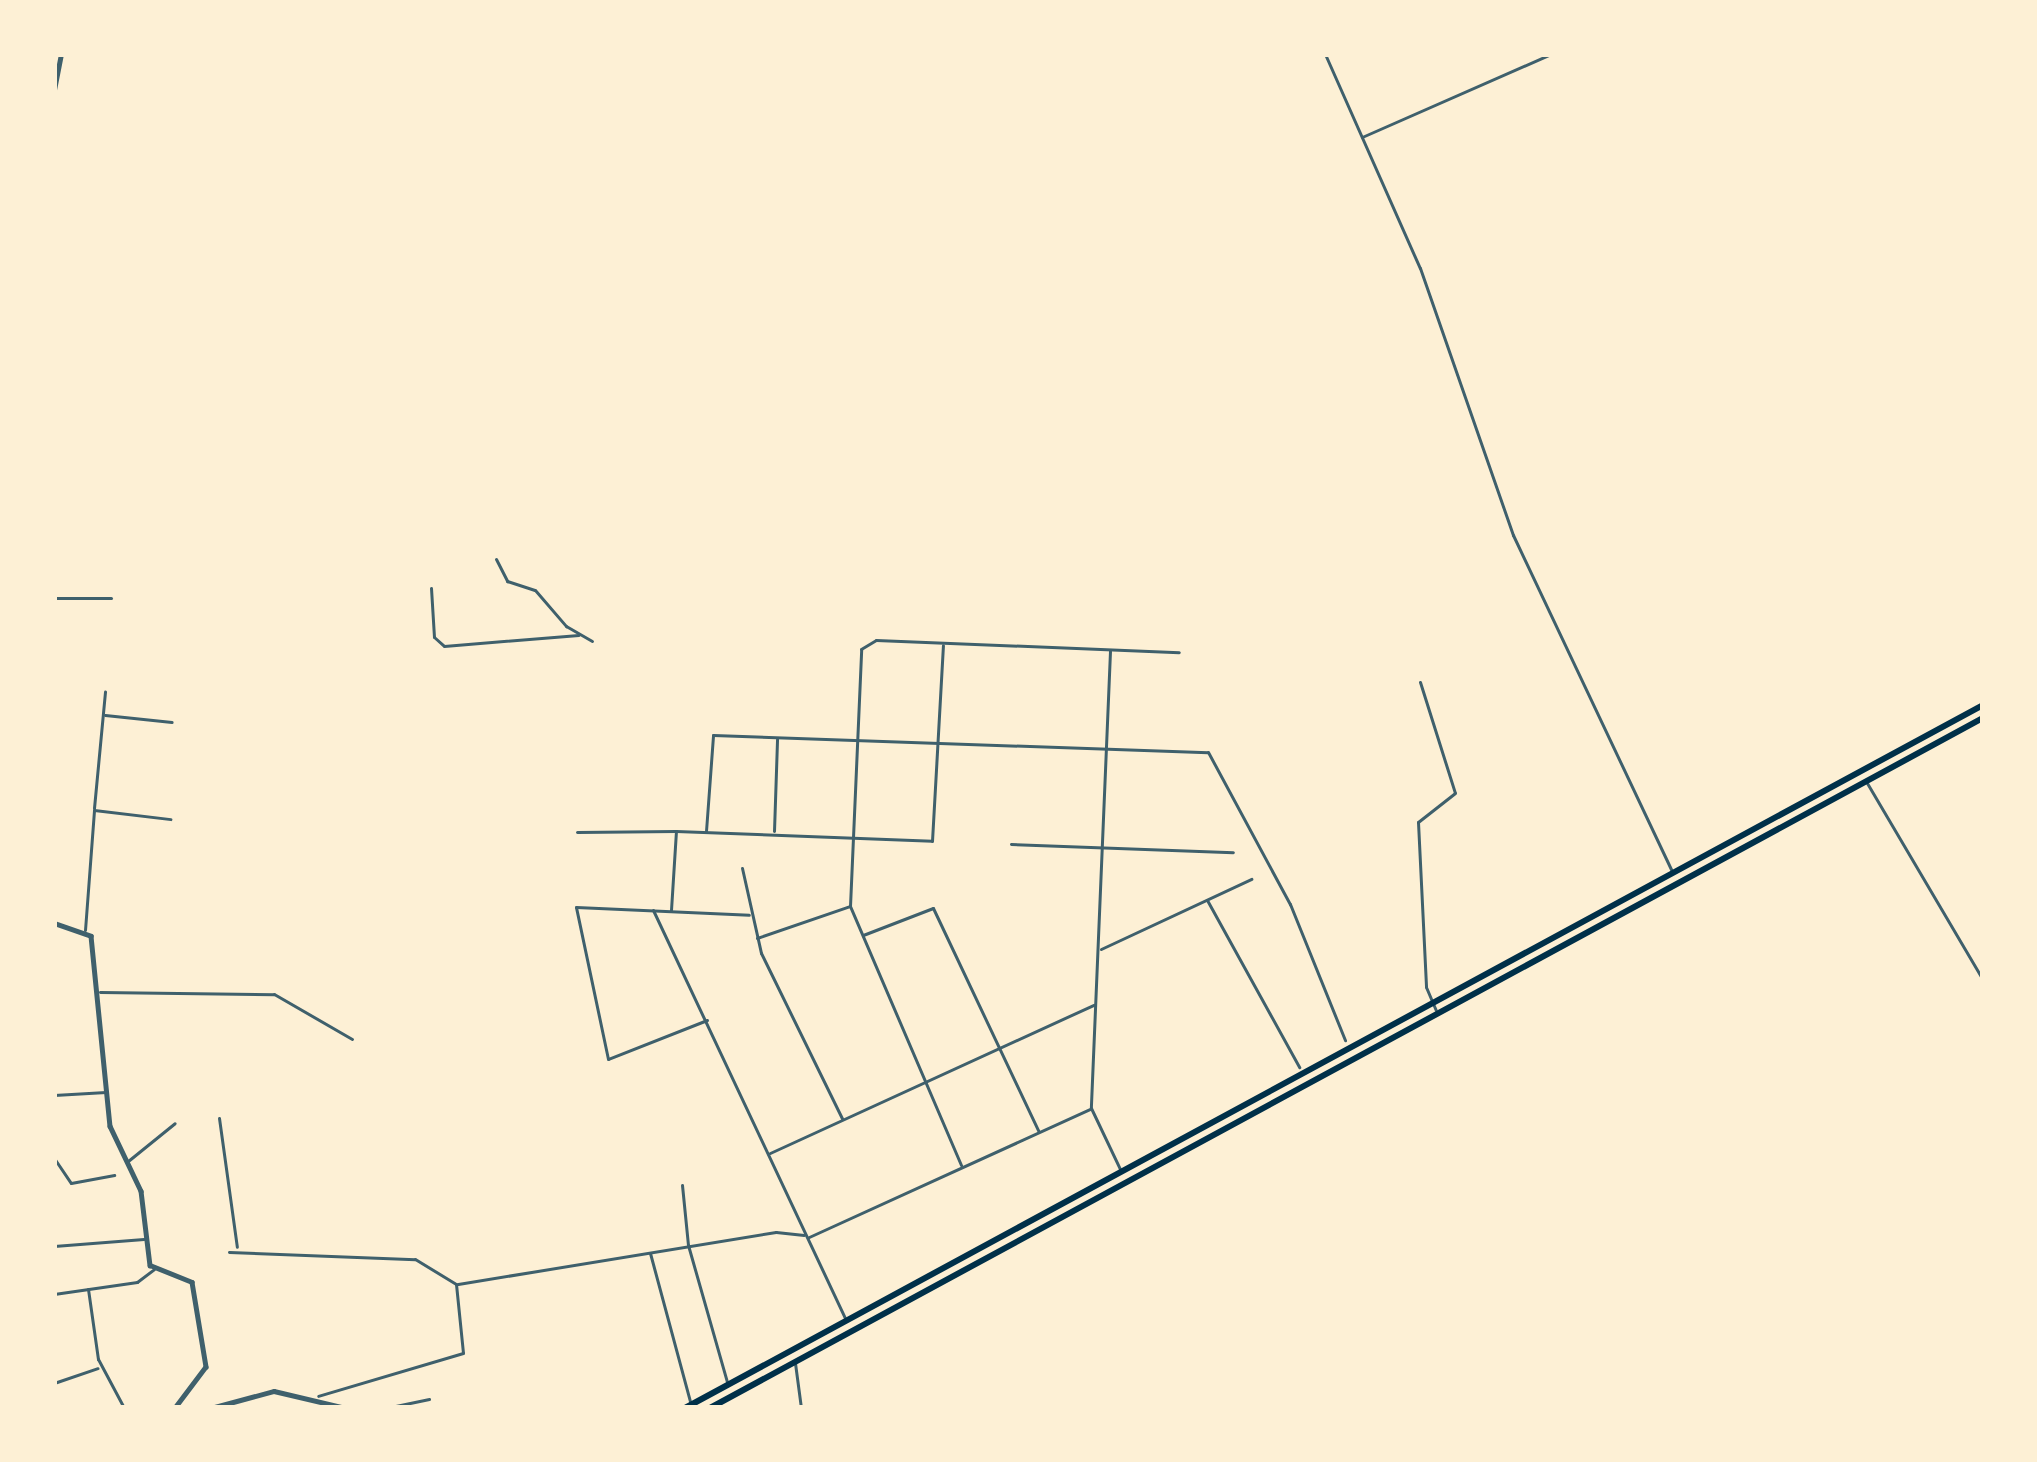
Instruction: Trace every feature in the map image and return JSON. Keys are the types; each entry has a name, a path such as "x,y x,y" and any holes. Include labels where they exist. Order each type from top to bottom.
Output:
{"highway":[{"path":"688,1406 1983,705"},
{"path":"710,1408 1676,880 1983,718"},
{"path":"1671,870 1676,880"},
{"path":"1121,1172 1126,1181"}],"street":[{"path":"54,90 61,54"},
{"path":"1324,54 1420,268 1513,536 1671,870"},
{"path":"1360,137 1551,54"},
{"path":"496,559 508,581 535,590 579,635 592,641"},
{"path":"430,588 434,637 444,646 579,635"},
{"path":"54,598 111,598"},
{"path":"961,1166 850,907 855,739 866,643 1179,652"},
{"path":"577,832 706,831 932,841 943,643"},
{"path":"1110,650 1091,1108 1121,1172"},
{"path":"1420,682 1455,793 1418,822 1431,1002 1437,1012"},
{"path":"105,692 85,932 98,992 110,1126 141,1191 144,1239 154,1270"},
{"path":"103,715 172,722"},
{"path":"706,831 713,735 1197,750 1217,760 1290,904 1346,1040"},
{"path":"774,833 777,736"},
{"path":"1864,779 1982,978"},
{"path":"94,810 170,818"},
{"path":"671,910 676,831"},
{"path":"1011,844 1233,852"},
{"path":"742,868 756,938 842,1119"},
{"path":"1099,950 1251,879"},
{"path":"1207,900 1298,1067"},
{"path":"706,1020 608,1059 576,907 749,915"},
{"path":"756,938 850,907"},
{"path":"861,935 933,908 1038,1130"},
{"path":"653,910 847,1322"},
{"path":"54,923 85,932"},
{"path":"98,992 274,994 352,1039"},
{"path":"768,1153 1096,1004"},
{"path":"54,1095 107,1092"},
{"path":"229,1252 415,1259 456,1284 688,1245 807,1236 1091,1108"},
{"path":"219,1118 237,1246"},
{"path":"127,1162 175,1124"},
{"path":"54,1158 71,1183 114,1175"},
{"path":"682,1185 688,1245 728,1384"},
{"path":"54,1246 144,1239"},
{"path":"650,1251 688,1406"},
{"path":"54,1294 137,1282 154,1270"},
{"path":"154,1270 191,1282 206,1355 199,1385 176,1408"},
{"path":"318,1396 338,1384 397,1379 463,1353 456,1284"},
{"path":"88,1289 101,1367 124,1408"},
{"path":"795,1363 801,1408"},
{"path":"54,1383 101,1367"},
{"path":"211,1408 256,1393 318,1396 346,1408"},
{"path":"386,1408 429,1399"}]}
